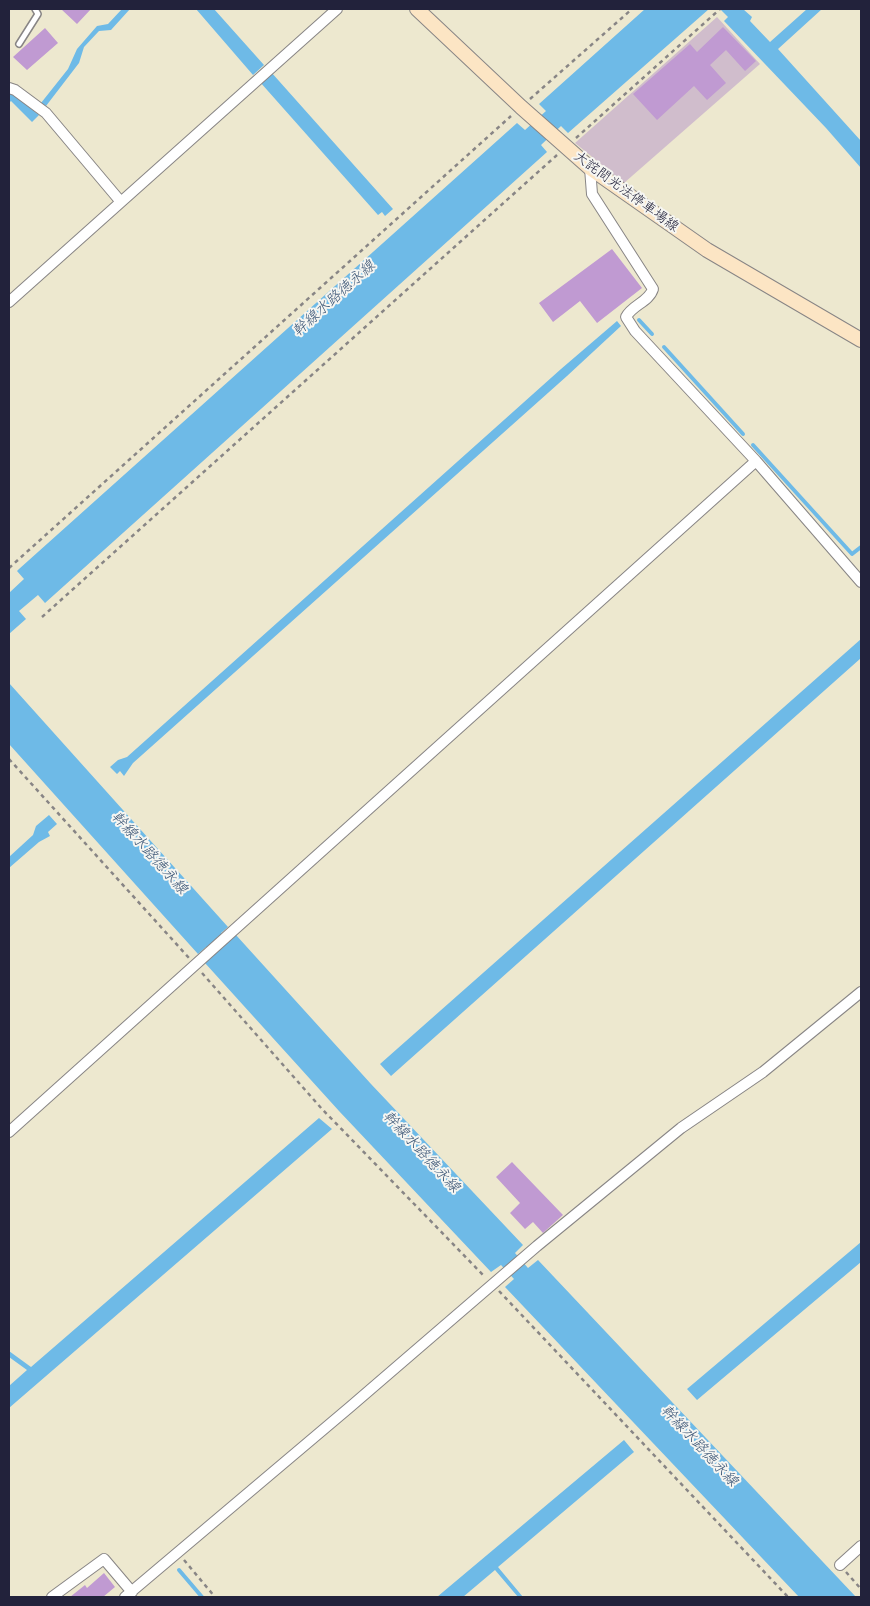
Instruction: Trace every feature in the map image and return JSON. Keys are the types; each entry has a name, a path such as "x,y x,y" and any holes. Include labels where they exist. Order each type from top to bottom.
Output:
{"main road":[{"name":"大詫間光法停車場線","path":"417,9 565,148 590,168 707,250 861,340"}],"street":[{"path":"9,302 337,9"},
{"path":"9,88 15,90 46,113 121,202"},
{"path":"590,168 592,194 653,289 651,295 629,310 626,317 635,331 756,462 861,582"},
{"path":"9,1132 225,936 756,462"},
{"path":"52,1597 104,1559 129,1595 524,1256 682,1128 763,1072 861,992"},
{"path":"840,1566 861,1546"}],"lane":[{"path":"19,44 38,14 35,9"}],"path":[{"path":"9,568 632,9"},
{"path":"42,617 720,9"},
{"path":"9,759 322,1109 788,1597"},
{"path":"178,1554 214,1597"},
{"path":"840,1566 861,1588"}],"shaded area":[{"path":"717,17 760,64 624,183 575,143"}],"water":[{"path":"122,9 130,9 111,30 99,31 84,47 79,63 46,106 41,103 68,69 77,49 97,26 108,24"},
{"path":"196,9 214,9 264,65 253,75"},
{"name":"幹線水路徳永線","path":"645,9 709,9 568,133 561,126 541,145 547,152 45,603 38,595 19,611 26,619 9,634 9,593 24,579 17,571 19,569 517,123 525,130 546,111 539,104"},
{"path":"720,9 743,9 752,17 750,21 770,42 807,9 822,9 778,49 861,141 861,168 826,128 724,21 728,17"},
{"path":"271,72 393,209 385,216 382,212 378,215 260,82"},
{"path":"11,93 39,115 32,122 11,101 9,103 9,94"},
{"path":"617,321 621,326 567,376 133,763 124,776 120,771 117,774 110,767 118,760 127,757"},
{"path":"861,639 861,658 391,1076 380,1064"},
{"name":"幹線水路徳永線","path":"9,683 228,927 221,933 228,942 236,935 371,1084 523,1245 515,1253 528,1268 538,1260 856,1597 799,1597 505,1287 514,1279 501,1265 491,1272 339,1111 205,963 213,956 206,947 198,954 9,744"},
{"path":"49,815 57,824 48,832 50,836 39,842 9,868 9,857 33,835 36,826"},
{"path":"319,1118 332,1129 9,1408 9,1386 27,1370 9,1357 9,1351 31,1367"},
{"path":"861,1242 861,1262 697,1400 687,1389"},
{"path":"624,1440 634,1452 498,1567 523,1597 518,1597 495,1570 463,1597 437,1597"}],"building":[{"path":"61,9 91,9 77,24"},
{"path":"723,27 756,61 745,71 726,50 710,65 726,83 707,100 694,86 657,120 633,94 690,44 697,52"},
{"path":"45,28 58,43 27,70 13,57"},
{"path":"612,249 642,288 597,323 580,301 553,322 539,303"},
{"path":"512,1162 563,1215 543,1233 533,1222 525,1229 510,1213 520,1203 496,1177"},
{"path":"104,1573 115,1587 103,1597 70,1597 85,1585 87,1588"}],"waterway":[{"path":"639,320 652,334"},
{"path":"664,347 743,434"},
{"path":"753,445 852,554 861,547"},
{"path":"179,1570 202,1597"}]}
